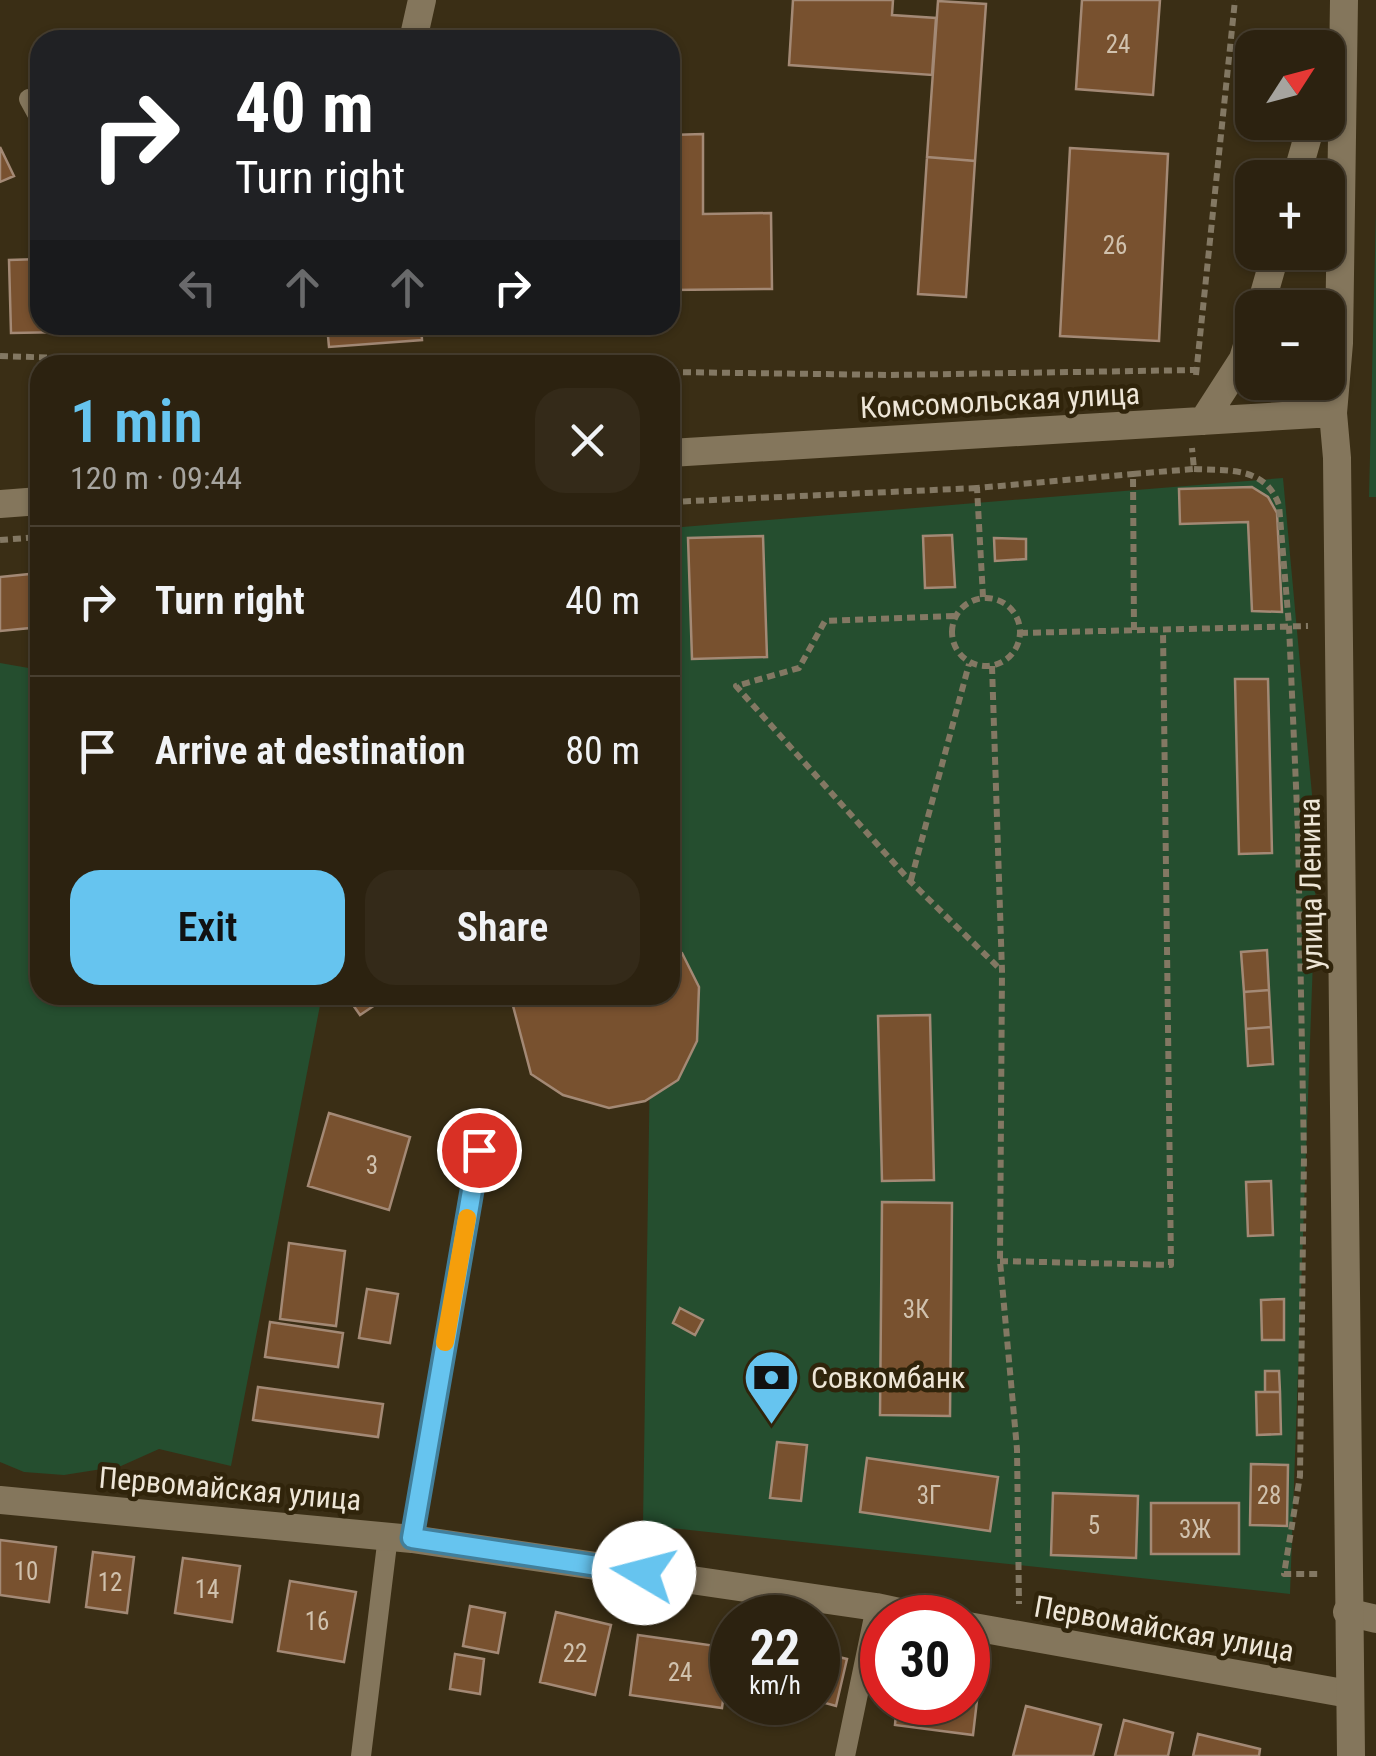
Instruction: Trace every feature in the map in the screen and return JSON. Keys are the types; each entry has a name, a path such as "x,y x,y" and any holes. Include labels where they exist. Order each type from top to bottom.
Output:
{"street":[{"path":"415,30 422,0"},
{"name":"улица Ленина","path":"1343,6 1339,343 1333,413 1340,626 1351,1756"},
{"path":"1197,422 1235,369"},
{"name":"Комсомольская улица","path":"680,452 1333,413"},
{"path":"0,504 30,502"},
{"name":"Первомайская улица","path":"0,1500 400,1538 860,1605"},
{"path":"1347,1612 1376,1619"},
{"name":"Первомайская улица","path":"990,1630 1350,1694"}],"lane":[{"path":"361,1756 400,1538 479,1150"},
{"path":"844,1756 860,1682"}],"path":[{"path":"1194,470 1196,370 1236,0"},
{"path":"0,356 30,357"},
{"path":"680,372 892,376 1196,370"},
{"path":"680,502 977,488 1194,470 1248,472 1274,489 1279,505 1290,626 1302,920 1300,1476 1284,1574 1347,1573"},
{"path":"1133,474 1134,630"},
{"path":"977,488 984,598"},
{"path":"0,540 30,538"},
{"path":"954,616 956,651 970,664 992,666 1006,660 1016,648 1020,633 1015,614 1002,602 984,598 966,603 954,616 825,621 799,668 736,686 910,880 1002,971"},
{"path":"1020,633 1340,626"},
{"path":"1000,1261 1171,1266 1163,630"},
{"path":"910,880 970,664"},
{"path":"992,666 1002,971 1000,1261 1017,1449 1019,1636"}],"green space":[{"path":"1376,212 1376,497 1369,497"},
{"path":"1283,478 1317,849 1290,1594 643,1525 651,1005 680,1005 680,527"},
{"path":"0,663 30,668 30,1005 320,1005 231,1466 159,1449 121,1466 64,1475 24,1472 0,1462"}],"building":[{"path":"793,0 893,0 892,15 936,18 932,75 789,65"},
{"path":"1082,0 1160,0 1153,95 1076,89"},
{"path":"938,1 986,4 975,161 927,157"},
{"path":"703,134 703,214 771,213 772,289 680,290 680,135"},
{"path":"0,147 14,176 0,182"},
{"path":"1070,148 1168,154 1159,341 1060,336"},
{"path":"927,157 975,161 966,297 918,294"},
{"path":"30,259 30,333 11,333 9,260"},
{"path":"328,335 422,335 422,340 329,347"},
{"path":"1252,487 1268,497 1277,513 1282,612 1252,611 1248,522 1180,524 1179,489"},
{"path":"952,535 955,587 925,588 923,536"},
{"path":"763,536 767,657 692,659 688,538"},
{"path":"994,538 1026,539 1026,559 995,561"},
{"path":"30,574 30,628 0,631 0,577"},
{"path":"1235,679 1268,679 1272,853 1239,854"},
{"path":"1267,950 1269,990 1244,992 1241,952"},
{"path":"682,953 699,987 697,1041 678,1080 645,1101 609,1108 563,1095 531,1074 513,1005 680,1005"},
{"path":"1269,990 1271,1027 1246,1029 1244,992"},
{"path":"353,1005 375,1005 360,1015"},
{"path":"930,1015 934,1180 882,1181 878,1016"},
{"path":"1271,1027 1273,1064 1248,1066 1246,1029"},
{"path":"329,1113 410,1137 389,1210 308,1186"},
{"path":"1271,1181 1273,1235 1248,1236 1246,1182"},
{"path":"882,1202 952,1203 950,1416 880,1415"},
{"path":"289,1243 345,1251 336,1326 280,1319"},
{"path":"367,1289 398,1294 390,1343 359,1338"},
{"path":"1284,1299 1284,1340 1262,1340 1261,1300"},
{"path":"680,1308 703,1320 695,1335 673,1323"},
{"path":"270,1322 343,1333 338,1367 265,1357"},
{"path":"1265,1371 1279,1371 1280,1392 1265,1392"},
{"path":"258,1387 383,1404 378,1437 253,1420"},
{"path":"1256,1392 1280,1392 1281,1434 1257,1435"},
{"path":"777,1442 807,1445 801,1501 770,1498"},
{"path":"867,1458 998,1477 990,1531 860,1512"},
{"path":"1251,1464 1288,1465 1287,1526 1250,1525"},
{"path":"1053,1493 1138,1496 1136,1558 1051,1555"},
{"path":"1151,1503 1239,1503 1239,1554 1151,1554"},
{"path":"0,1540 56,1547 49,1602 0,1595"},
{"path":"93,1552 134,1557 127,1613 86,1607"},
{"path":"183,1558 240,1566 232,1622 175,1613"},
{"path":"290,1581 356,1592 344,1662 278,1651"},
{"path":"470,1606 505,1613 498,1653 463,1646"},
{"path":"556,1612 611,1625 595,1695 540,1682"},
{"path":"638,1635 710,1645 710,1706 630,1695"},
{"path":"455,1654 484,1659 480,1694 450,1689"},
{"path":"840,1657 847,1659 840,1689"},
{"path":"1026,1706 1101,1725 1093,1756 1013,1756"},
{"path":"1124,1720 1173,1733 1168,1756 1115,1756"},
{"path":"895,1725 974,1725 973,1735"},
{"path":"1198,1734 1260,1749 1259,1756 1193,1756"}],"slow traffic":[{"path":"445,1342 467,1218"}],"place":[{"name":"Совкомбанк","path":"772,1427"}],"route":[{"path":"479,1150 412,1538 644,1573"}]}
